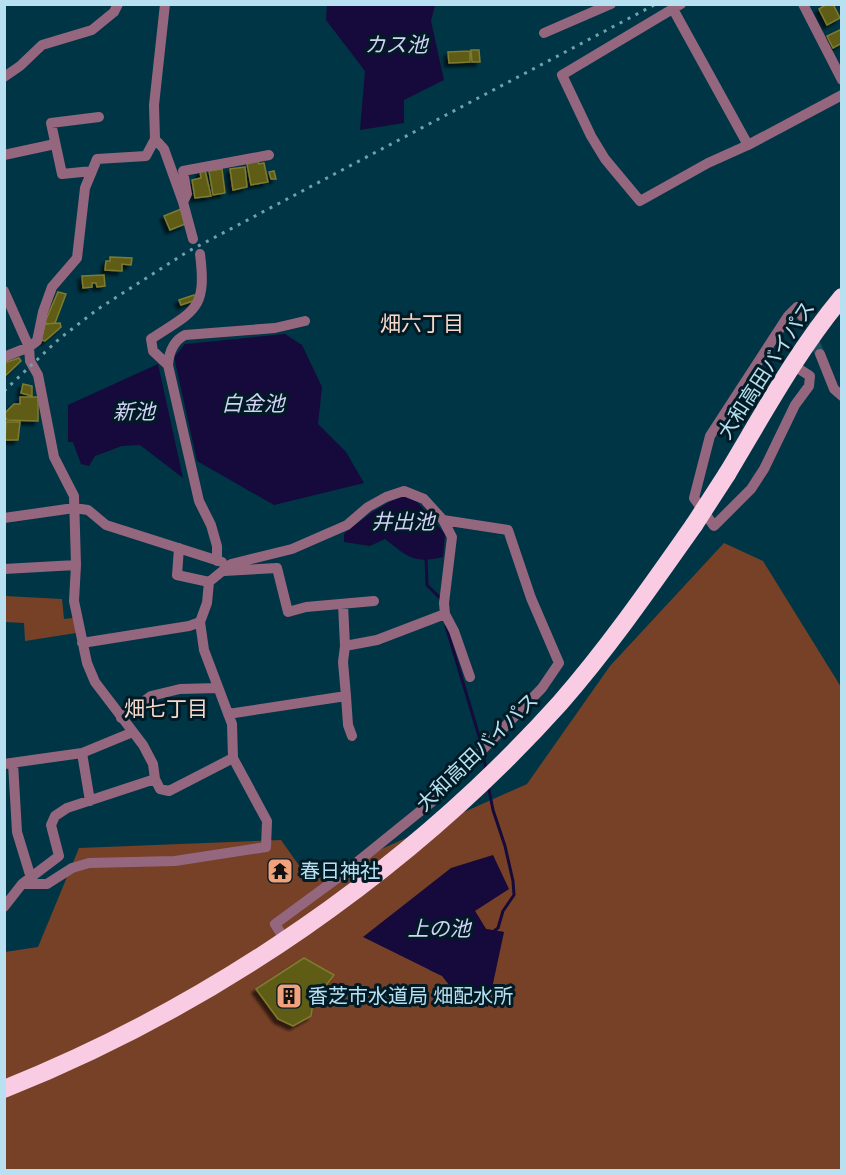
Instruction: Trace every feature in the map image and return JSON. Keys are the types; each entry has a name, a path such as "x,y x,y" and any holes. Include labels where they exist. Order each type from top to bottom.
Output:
{"highway":[{"name":"大和高田バイパス","path":"4,1089 63,1066 221,982 355,892 435,826 515,750 560,702 637,606 727,474 822,320 842,297"}],"street":[{"path":"4,77 20,66 42,45 92,30 114,12 118,4"},
{"path":"4,357 37,341 43,312 52,287 77,258 85,188 97,159 146,156 154,139 154,105 165,4"},
{"path":"544,33 611,4"},
{"path":"804,4 842,80"},
{"path":"748,145 677,7 562,75 591,136 605,159 640,201 708,163 748,145 842,95"},
{"path":"92,171 62,174 51,123 99,117"},
{"path":"154,139 164,148 194,239"},
{"path":"4,155 55,144"},
{"path":"183,202 187,194 183,171 269,155"},
{"path":"168,365 153,351 151,339 186,316 199,303 203,279 200,254"},
{"path":"4,291 28,347 30,361 38,375 54,457 74,496 76,565 74,601 82,643 94,682 144,746 153,764 155,779 160,789 169,791 233,758"},
{"path":"793,364 810,376 809,386 795,405 764,469 751,489 714,526 694,498 710,436 788,316 797,307 802,316"},
{"path":"224,566 211,525 200,501 168,365 172,347 178,338 185,335 275,328 305,321"},
{"path":"820,354 834,389 842,396"},
{"path":"26,881 47,884 72,868 89,863 175,861 266,847 267,821 233,758 232,724 204,650 200,622 207,603 209,582 224,566 292,549 347,525 368,507 386,497 404,491 424,499 443,520 452,537 444,603 445,614 454,631 470,676"},
{"path":"4,518 74,508 88,510 106,525 178,548 224,566 277,568 288,612 306,607 374,601"},
{"path":"285,940 275,924 335,880 434,800 542,688 559,663 531,598 508,530 443,520"},
{"path":"178,548 177,575 209,582"},
{"path":"4,569 76,565"},
{"path":"343,604 345,646 343,662 348,725 352,736"},
{"path":"345,646 377,640 445,614"},
{"path":"82,643 189,626 200,622"},
{"path":"122,718 152,696 180,689 218,688"},
{"path":"542,688 560,702"},
{"path":"228,714 346,696"},
{"path":"26,881 17,832 9,764 82,753 133,732"},
{"path":"82,753 90,801"},
{"path":"4,907 26,881 59,856 51,825 55,816 67,808 155,779"}],"shaded area":[{"path":"724,543 763,561 841,687 841,1170 5,1170 5,952 38,947 79,848 281,840 310,881 527,784 610,666","holes":["494,855 475,911 486,929 504,932 458,996 443,976 429,970"]},
{"path":"5,596 62,599 64,619 73,618 76,633 25,641 24,623 5,622"}],"water":[{"name":"カス池","path":"327,5 435,5 431,21 444,80 404,100 404,123 360,130 365,71 326,20"},
{"name":"白金池","path":"285,334 302,345 322,387 318,424 346,452 364,483 274,505 197,461 174,357 185,344"},
{"name":"新池","path":"158,364 183,478 140,445 122,446 95,456 89,466 81,464 73,442 68,442 68,405"},
{"name":"井出池","path":"404,495 414,498 445,534 443,557 425,560 411,557 385,539 370,546 344,542 344,534 358,523"},
{"name":"上の池","path":"493,855 509,889 475,911 486,929 504,932 488,1007 458,996 442,976 363,937 451,868"}],"building":[{"path":"827,4 833,4 840,18 827,25 819,9"},
{"path":"842,29 842,43 833,48 827,36"},
{"path":"471,50 479,50 480,62 472,62"},
{"path":"470,51 470,62 449,63 448,52"},
{"path":"258,161 259,164 264,163 268,182 251,185 247,164"},
{"path":"245,167 247,187 233,190 230,169"},
{"path":"222,169 225,193 213,195 209,171"},
{"path":"205,170 211,196 195,198 192,180 201,178 200,171"},
{"path":"274,171 276,179 271,179 269,172"},
{"path":"181,209 185,224 170,230 164,216"},
{"path":"110,257 132,258 131,265 122,264 122,271 105,270 106,261 110,261"},
{"path":"104,275 105,286 97,287 96,283 92,283 92,287 83,288 82,276"},
{"path":"58,292 66,294 55,323 48,324 45,322"},
{"path":"194,295 196,300 181,305 179,300"},
{"path":"60,323 61,327 45,341 41,340 45,324"},
{"path":"19,358 21,361 4,377 4,363"},
{"path":"23,384 32,386 32,396 21,393"},
{"path":"20,397 38,397 38,421 7,420 4,414 14,404 20,404"},
{"path":"6,422 20,422 18,440 5,440"},
{"name":"香芝市水道局 畑配水所","path":"304,958 334,975 313,1002 311,1016 293,1026 278,1019 256,989"}],"waterway":[{"path":"426,558 427,585 441,599"},
{"path":"446,626 482,746"},
{"path":"483,753 486,770"},
{"path":"488,785 493,810 505,846 514,895 503,911 498,928 494,931"}],"tunnel":[{"path":"802,316 820,354"}],"railway":[{"path":"4,391 59,339 98,309 187,252 656,4"}],"place":[{"name":"春日神社","path":"280,871"},
{"name":"香芝市水道局 畑配水所","path":"289,996"}],"district":[{"name":"畑六丁目","path":"422,324"},
{"name":"畑七丁目","path":"166,709"}]}
